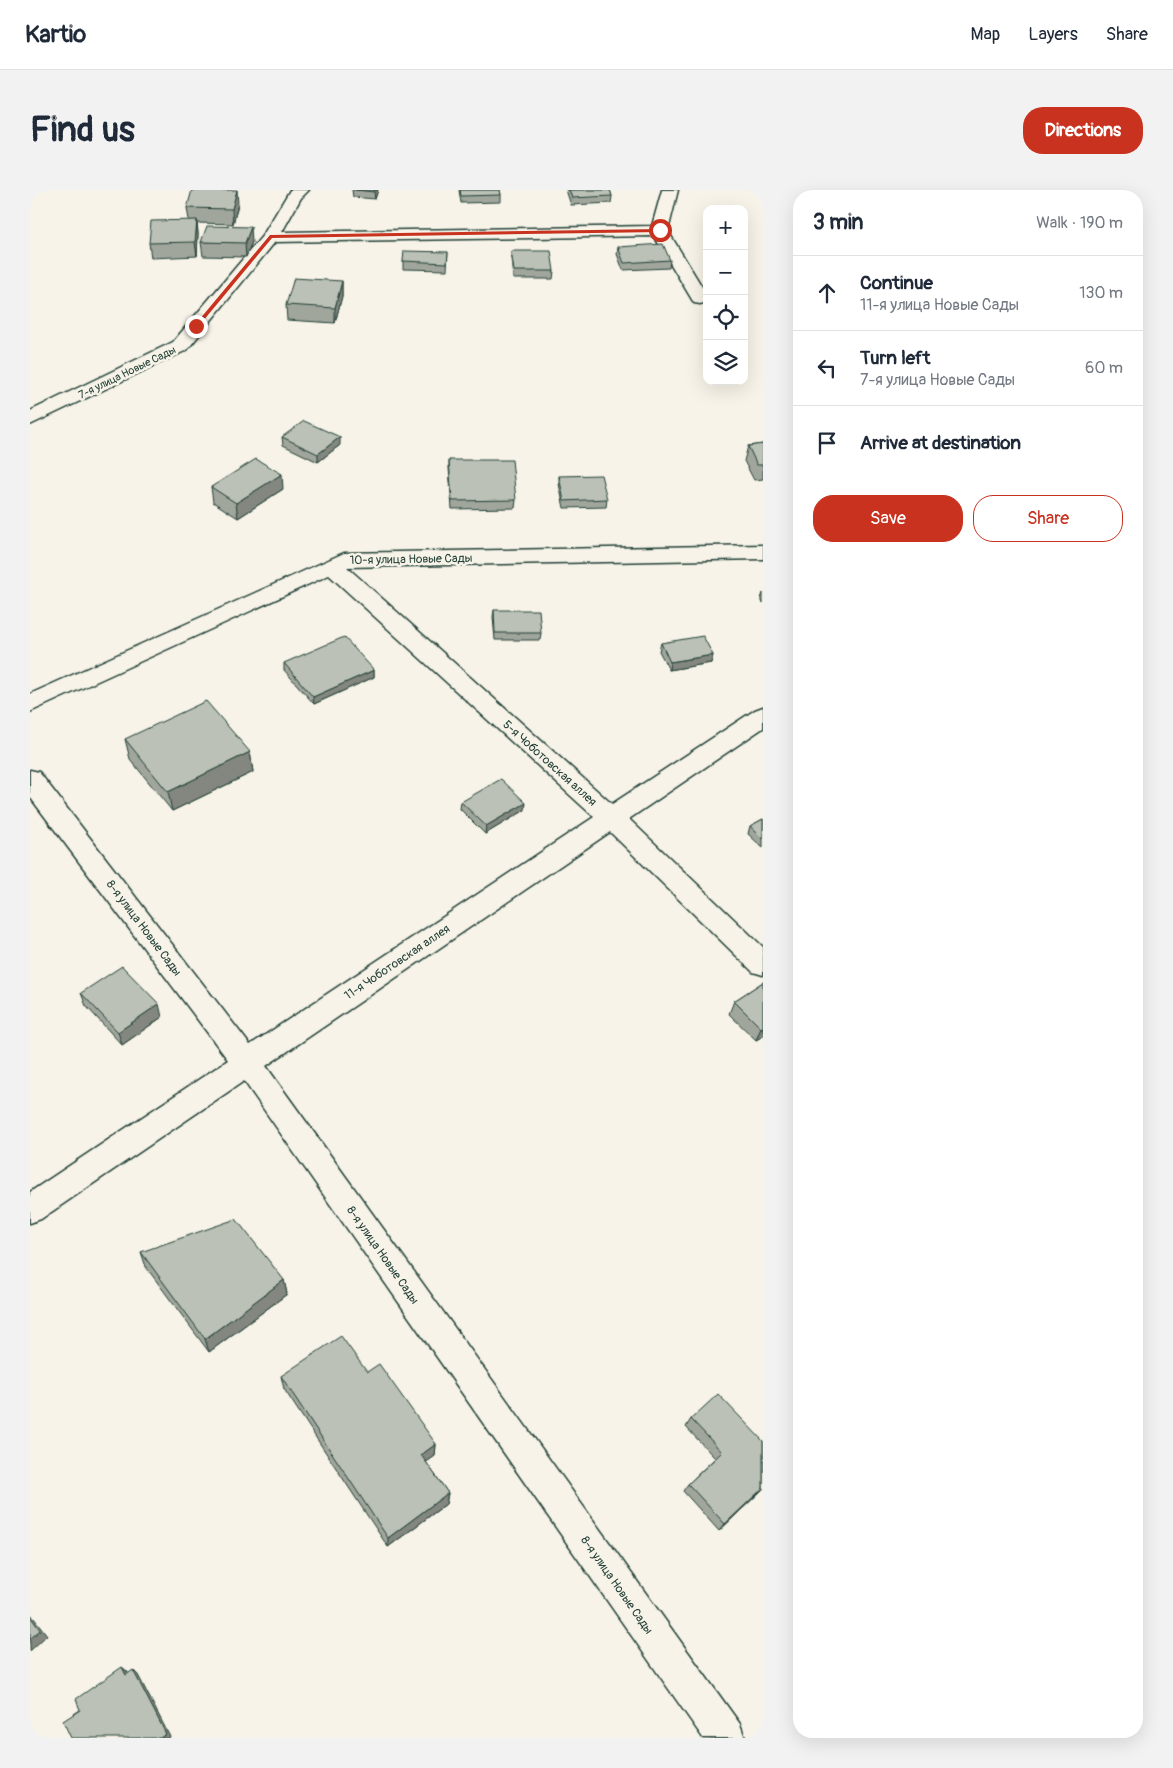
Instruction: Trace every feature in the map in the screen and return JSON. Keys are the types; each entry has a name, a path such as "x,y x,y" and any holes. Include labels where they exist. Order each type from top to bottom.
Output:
{"street":[{"name":"7-я улица Новые Сады","path":"30,418 180,346 270,237 294,195 301,190"},
{"path":"670,190 660,230 700,299"},
{"path":"270,237 660,230"},
{"name":"10-я улица Новые Сады","path":"30,704 344,560 763,552"},
{"name":"5-я Чоботовская аллея","path":"332,566 610,818 763,964"},
{"name":"11-я Чоботовская аллея","path":"30,1209 763,716"},
{"name":"8-я улица Новые Сады","path":"30,779 248,1064 726,1738"}],"building":[{"path":"192,190 237,190 232,209 187,208"},
{"path":"356,190 375,190 374,192"},
{"path":"460,190 500,190 501,195 461,196"},
{"path":"569,190 610,190 612,196 572,198"},
{"path":"197,220 195,242 149,243 151,221"},
{"path":"207,226 251,227 245,243 201,242"},
{"path":"663,244 670,260 624,263 618,247"},
{"path":"404,251 448,252 447,263 403,261"},
{"path":"511,251 551,251 554,271 514,271"},
{"path":"294,278 342,281 335,308 286,305"},
{"path":"304,421 340,437 318,454 282,437"},
{"path":"763,444 763,465 757,465 748,446"},
{"path":"256,459 282,474 236,503 211,487"},
{"path":"449,460 512,460 516,500 452,501"},
{"path":"601,475 607,499 564,501 559,476"},
{"path":"494,610 539,610 541,633 495,633"},
{"path":"703,636 713,655 670,662 661,643"},
{"path":"344,637 374,670 313,697 284,663"},
{"path":"206,701 250,752 168,792 125,739"},
{"path":"501,779 526,803 486,826 461,802"},
{"path":"763,819 763,839 750,826"},
{"path":"122,966 159,1004 118,1032 81,993"},
{"path":"763,982 763,1027 761,1028 734,1001"},
{"path":"236,1219 284,1280 205,1339 141,1252"},
{"path":"341,1336 367,1372 379,1364 436,1444 421,1455 448,1493 388,1538 281,1376"},
{"path":"718,1394 763,1441 763,1488 725,1524 688,1484 722,1452 691,1419"},
{"path":"30,1616 40,1630 30,1639"},
{"path":"122,1667 126,1675 133,1670 166,1734 160,1738 71,1738 63,1721 80,1710 76,1699"}],"route":[{"path":"196,326 270,237 660,230"}]}
